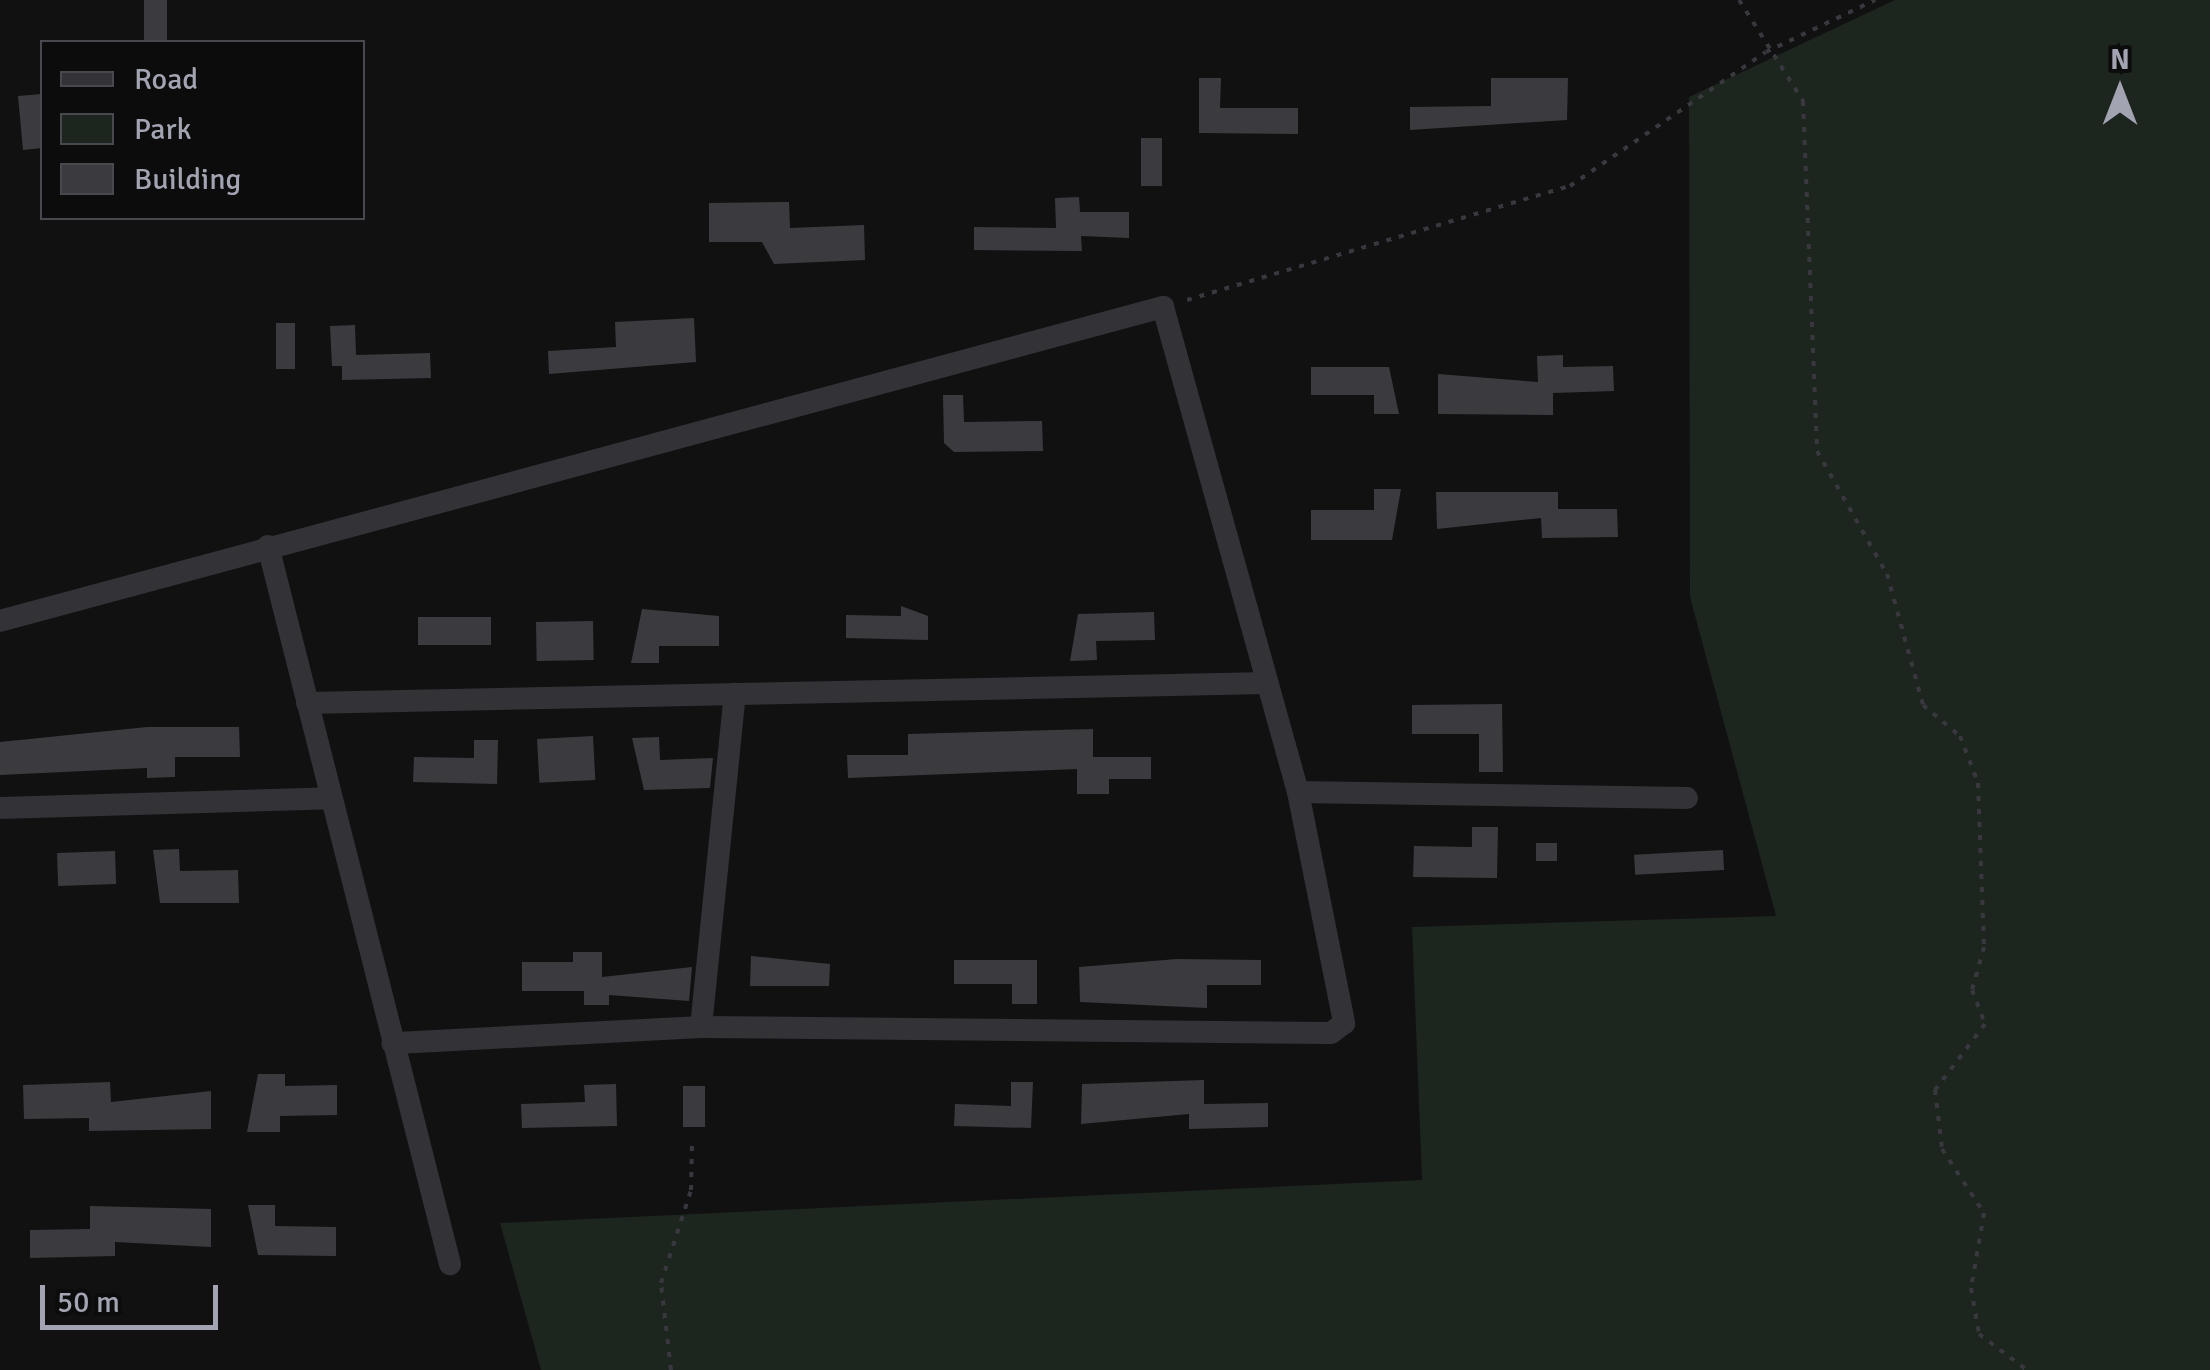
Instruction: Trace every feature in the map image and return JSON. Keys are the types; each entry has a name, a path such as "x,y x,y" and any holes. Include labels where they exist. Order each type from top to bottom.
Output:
{"street":[{"path":"0,621 1163,307 1298,792 1346,1011 1331,1032 701,1027 392,1043"},
{"path":"268,546 450,1264"},
{"path":"307,703 1267,684"},
{"path":"701,1027 734,694"},
{"path":"1298,792 1687,798"},
{"path":"0,808 331,798"}],"path":[{"path":"1739,0 1803,100 1817,451 1888,574 1922,705 1960,736 1978,784 1984,933 1972,990 1985,1024 1935,1090 1942,1149 1984,1213 1972,1288 1979,1334 2027,1370"},
{"path":"1163,307 1570,186 1770,50 1875,0"},
{"path":"671,1370 661,1282 691,1190 692,1142"}],"green space":[{"path":"1895,0 2210,0 2210,1370 541,1370 500,1223 1422,1180 1412,927 1776,916 1690,597 1689,97"}],"building":[{"path":"144,0 167,0 167,40 144,40"},
{"path":"1199,78 1221,78 1220,108 1298,108 1298,134 1199,133"},
{"path":"1491,78 1568,78 1567,120 1410,130 1410,107 1491,106"},
{"path":"40,94 40,148 23,150 18,96"},
{"path":"1141,138 1162,138 1162,186 1141,186"},
{"path":"1079,197 1080,212 1129,212 1129,238 1081,236 1082,251 974,250 974,227 1056,228 1055,198"},
{"path":"789,202 790,228 864,225 865,260 774,264 762,242 709,242 709,203"},
{"path":"694,318 696,362 549,374 548,351 616,347 615,322"},
{"path":"276,323 295,323 295,369 276,369"},
{"path":"355,325 356,355 430,353 431,378 342,380 342,366 332,366 330,326"},
{"path":"1563,355 1563,367 1613,366 1614,391 1553,393 1553,415 1438,414 1438,374 1538,382 1537,356"},
{"path":"1311,367 1389,367 1399,414 1374,414 1374,395 1311,395"},
{"path":"943,395 963,395 964,422 1042,421 1043,451 954,452 944,443"},
{"path":"1374,489 1401,489 1392,540 1311,540 1311,510 1374,510"},
{"path":"1436,492 1558,492 1558,509 1617,509 1618,537 1542,538 1541,518 1437,529"},
{"path":"901,606 928,616 928,640 846,638 846,615 901,616"},
{"path":"642,609 719,616 719,646 659,646 659,663 631,663"},
{"path":"1154,612 1155,640 1096,641 1097,660 1070,661 1078,614"},
{"path":"418,617 491,617 491,645 418,645"},
{"path":"593,621 594,660 537,661 536,622"},
{"path":"1502,704 1503,772 1479,772 1479,734 1412,734 1412,705"},
{"path":"147,727 239,727 240,757 175,757 175,777 147,778 147,768 0,775 0,742"},
{"path":"1093,729 1093,757 1151,757 1151,779 1109,779 1109,794 1077,794 1077,769 848,778 847,755 908,755 908,734"},
{"path":"593,736 595,780 539,783 537,739"},
{"path":"659,737 660,760 713,758 710,788 644,790 632,738"},
{"path":"474,740 498,740 497,784 413,782 414,757 474,758"},
{"path":"1472,827 1498,827 1497,878 1413,877 1414,846 1472,847"},
{"path":"1536,843 1557,843 1557,861 1536,861"},
{"path":"179,849 180,871 238,870 239,903 160,903 153,850"},
{"path":"1723,850 1724,870 1635,875 1634,855"},
{"path":"115,851 116,884 58,886 57,853"},
{"path":"573,952 602,952 602,977 692,967 689,1001 609,995 609,1005 584,1005 584,991 522,991 522,962 573,962"},
{"path":"751,956 830,964 829,986 750,986"},
{"path":"1177,959 1261,960 1261,985 1207,985 1207,1008 1080,1002 1079,967"},
{"path":"954,960 1037,960 1037,1004 1012,1004 1012,984 954,984"},
{"path":"258,1074 285,1074 285,1086 337,1085 337,1115 280,1116 280,1132 247,1132"},
{"path":"1204,1080 1204,1104 1268,1103 1268,1127 1189,1129 1189,1114 1081,1124 1082,1084"},
{"path":"110,1082 111,1102 211,1091 211,1129 89,1131 89,1118 24,1119 23,1085"},
{"path":"1011,1082 1033,1082 1031,1128 954,1126 955,1104 1011,1106"},
{"path":"616,1084 617,1126 522,1128 521,1104 585,1102 584,1085"},
{"path":"683,1086 705,1086 705,1127 683,1127"},
{"path":"248,1205 275,1205 275,1226 336,1227 336,1256 258,1255"},
{"path":"90,1206 211,1209 211,1247 115,1242 115,1256 30,1258 30,1230 90,1229"}]}
